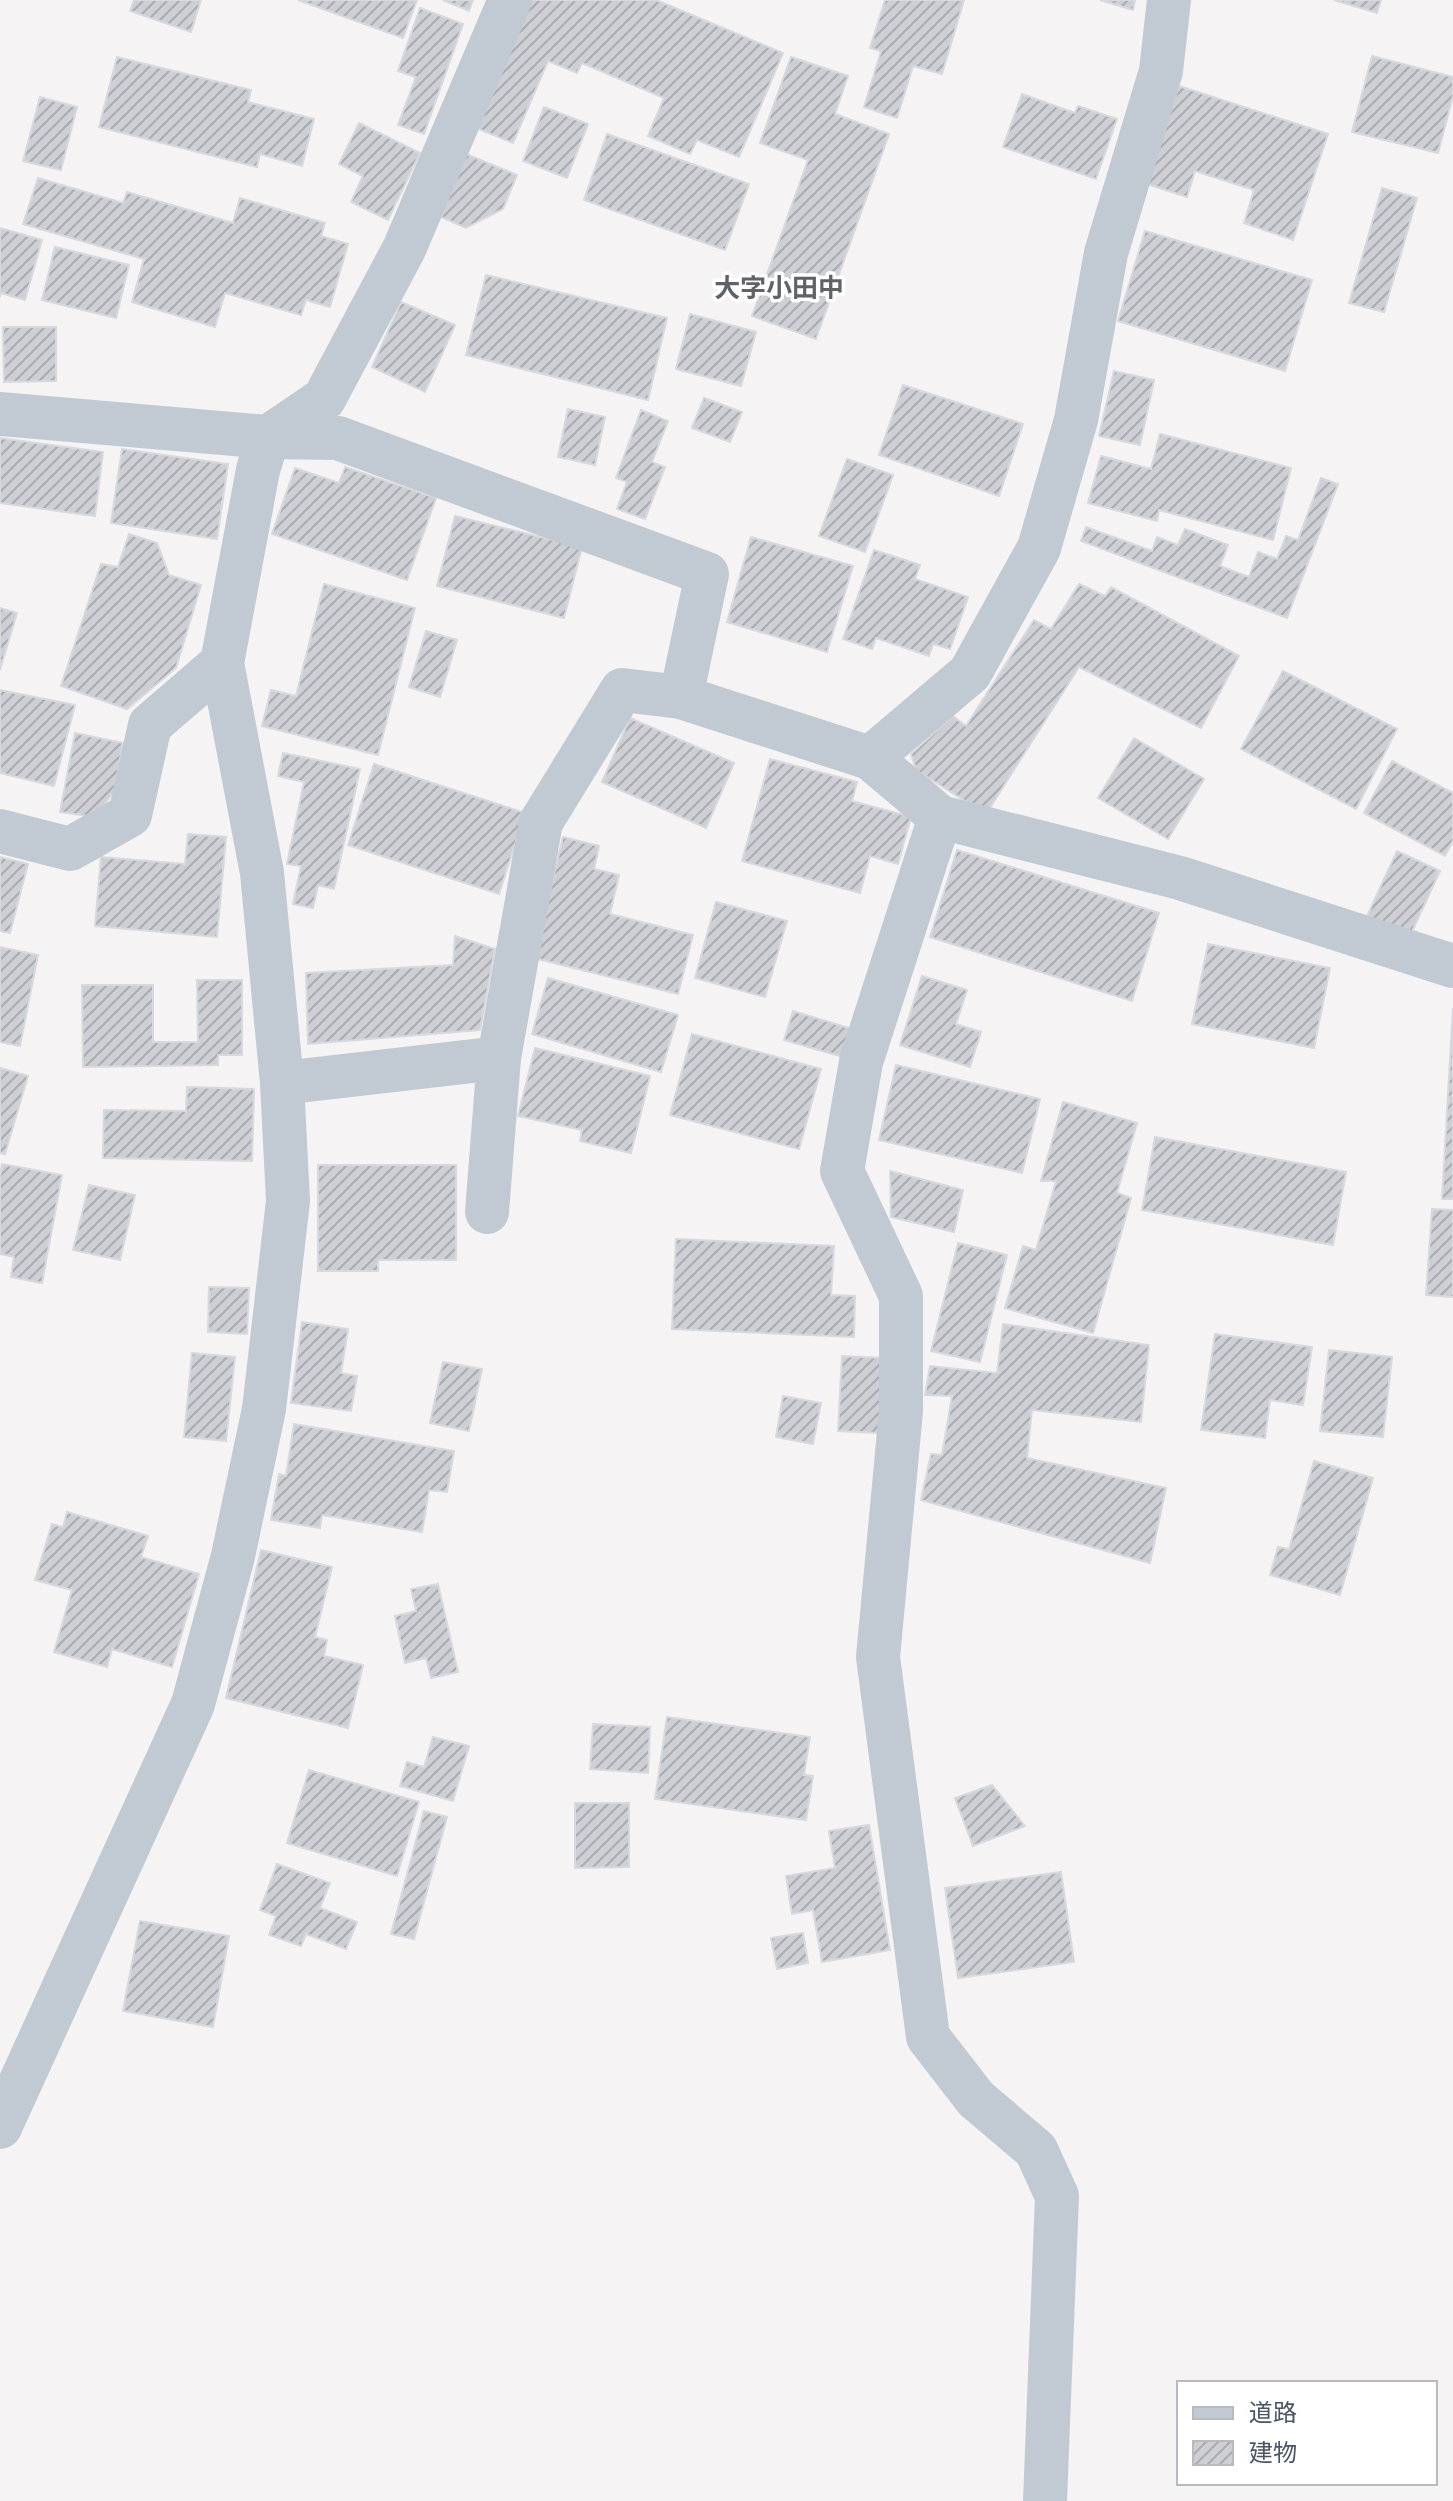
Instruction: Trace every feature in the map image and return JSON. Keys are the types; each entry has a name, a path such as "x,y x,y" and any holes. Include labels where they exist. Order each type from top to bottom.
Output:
{"street":[{"path":"0,2127 193,1704 233,1556 264,1409 288,1201 282,1083 262,873 222,663 258,470 268,437 324,399 404,249 510,0"},
{"path":"870,758 970,673 1039,548 1076,420 1106,253 1161,71 1169,0"},
{"path":"0,414 268,437 338,438 707,574 681,697"},
{"path":"0,831 70,849 130,815 150,725 222,663"},
{"path":"487,1212 499,1058 541,822 622,690 681,697 870,758 940,817 1180,878 1453,966"},
{"path":"940,817 861,1062 842,1171 901,1296 901,1411 878,1657 928,2037 976,2099 1036,2150 1057,2196 1045,2501"},
{"path":"282,1083 499,1058"}],"building":[{"path":"134,0 201,0 191,32 130,11"},
{"path":"298,0 417,0 403,38"},
{"path":"443,0 473,0 469,11"},
{"path":"524,0 656,0 783,53 739,157 697,140 690,154 648,136 664,98 582,63 577,73 548,61 513,143 471,126"},
{"path":"885,0 964,0 942,74 913,66 897,118 864,107 881,51 870,48"},
{"path":"1100,0 1135,0 1133,10"},
{"path":"1334,0 1381,0 1377,13"},
{"path":"420,8 463,24 424,134 398,125 416,77 398,71"},
{"path":"1372,56 1453,77 1453,96 1438,153 1352,132"},
{"path":"117,57 251,90 248,102 314,119 302,166 260,154 257,167 99,127"},
{"path":"791,57 848,76 835,114 889,134 816,339 752,316 808,160 760,143"},
{"path":"1179,86 1328,134 1293,240 1244,223 1254,190 1195,171 1187,197 1147,184"},
{"path":"1022,94 1075,113 1078,106 1117,119 1096,179 1003,147"},
{"path":"40,97 77,107 61,170 23,161"},
{"path":"544,107 588,124 567,178 523,161"},
{"path":"359,123 420,153 388,220 351,202 363,176 339,164"},
{"path":"607,134 749,184 725,250 584,200"},
{"path":"466,154 517,175 503,209 466,228 441,217"},
{"path":"38,178 123,203 127,192 233,223 240,198 325,223 321,236 348,244 330,307 306,300 301,315 225,293 215,327 132,302 144,259 23,224"},
{"path":"1382,188 1417,198 1384,312 1349,303"},
{"path":"0,228 42,240 25,300 1,293 0,297"},
{"path":"1145,231 1312,280 1285,371 1118,321"},
{"path":"55,247 129,265 116,318 42,300"},
{"path":"486,275 667,318 648,400 466,355"},
{"path":"401,302 455,325 425,392 372,367"},
{"path":"690,314 756,332 741,386 676,369"},
{"path":"3,327 56,327 56,381 4,382"},
{"path":"1114,371 1154,380 1140,445 1099,436"},
{"path":"903,385 1023,424 999,496 879,455"},
{"path":"704,398 742,412 730,442 692,428"},
{"path":"568,409 605,417 595,465 558,457"},
{"path":"641,410 668,421 652,462 665,467 645,519 617,509 627,482 616,478"},
{"path":"1160,434 1291,468 1273,540 1159,510 1157,521 1088,503 1101,456 1151,469"},
{"path":"0,438 103,452 95,516 0,503"},
{"path":"122,449 228,464 217,539 111,523"},
{"path":"847,459 893,475 865,552 819,536"},
{"path":"345,467 436,498 407,580 272,534 295,468 339,483"},
{"path":"1321,478 1338,484 1287,618 1081,541 1086,527 1152,551 1157,537 1178,545 1185,529 1228,545 1220,566 1249,577 1258,552 1277,559 1286,536 1298,540"},
{"path":"455,516 582,547 564,618 437,586"},
{"path":"129,534 157,543 169,575 201,585 176,668 127,709 61,686 101,564 118,567"},
{"path":"751,537 853,566 827,652 727,622"},
{"path":"874,550 920,565 915,579 968,597 950,649 933,644 929,656 876,638 872,649 843,639"},
{"path":"324,584 415,608 378,755 262,726 271,690 296,696"},
{"path":"1079,584 1105,596 1111,587 1239,656 1201,728 1079,667 986,814 916,770 911,754 953,716 966,726 1034,620 1051,629"},
{"path":"0,608 17,613 0,670"},
{"path":"426,631 457,640 440,697 409,687"},
{"path":"1283,671 1397,729 1356,809 1241,749"},
{"path":"0,690 75,705 54,786 0,773"},
{"path":"630,718 734,763 706,828 602,782"},
{"path":"75,733 123,743 114,792 94,817 60,812"},
{"path":"1134,738 1204,779 1168,839 1098,798"},
{"path":"283,753 360,769 334,889 318,885 313,908 293,904 301,866 287,864 304,782 278,776"},
{"path":"770,759 857,782 852,801 911,817 898,864 870,856 860,893 742,861"},
{"path":"1392,761 1453,793 1453,841 1445,856 1364,813"},
{"path":"374,764 525,813 499,894 348,845"},
{"path":"188,834 226,837 217,937 95,926 101,857 185,864"},
{"path":"563,837 599,846 594,869 619,875 610,914 693,935 678,994 534,958"},
{"path":"957,850 1159,913 1132,1001 930,937"},
{"path":"1397,851 1440,871 1410,936 1367,916"},
{"path":"0,857 28,864 10,933 0,931"},
{"path":"716,902 787,921 765,997 695,978"},
{"path":"455,936 495,949 480,1030 308,1044 306,973 453,965"},
{"path":"1208,944 1330,968 1314,1048 1192,1024"},
{"path":"0,947 38,955 20,1046 0,1042"},
{"path":"922,976 967,990 956,1024 981,1032 970,1067 900,1045"},
{"path":"548,978 678,1015 661,1072 532,1034"},
{"path":"197,980 242,980 242,1055 218,1055 218,1065 83,1067 82,985 153,985 153,1042 198,1042"},
{"path":"1453,1008 1453,1199 1442,1199"},
{"path":"793,1011 852,1029 843,1057 784,1040"},
{"path":"692,1034 821,1069 799,1149 670,1115"},
{"path":"535,1048 650,1076 631,1153 580,1141 582,1130 518,1116"},
{"path":"896,1065 1040,1099 1022,1173 879,1140"},
{"path":"0,1068 28,1076 5,1154 0,1153"},
{"path":"187,1087 254,1089 252,1161 103,1158 104,1110 186,1111"},
{"path":"1063,1102 1137,1123 1117,1193 1131,1198 1093,1333 1005,1308 1023,1246 1036,1250 1056,1181 1041,1181"},
{"path":"1155,1137 1346,1172 1333,1245 1142,1210"},
{"path":"2,1164 62,1175 42,1283 11,1277 14,1257 0,1254"},
{"path":"318,1165 456,1165 456,1260 378,1260 378,1271 318,1271"},
{"path":"890,1171 963,1190 954,1232 891,1217"},
{"path":"89,1185 135,1195 120,1260 73,1250"},
{"path":"1432,1209 1453,1210 1453,1297 1426,1295"},
{"path":"676,1239 834,1246 831,1295 855,1296 854,1337 672,1329"},
{"path":"958,1243 1007,1255 980,1362 931,1351"},
{"path":"209,1287 249,1288 247,1334 208,1332"},
{"path":"302,1322 348,1329 341,1373 357,1376 351,1411 291,1403"},
{"path":"1003,1324 1149,1345 1141,1422 1032,1410 1027,1458 1166,1488 1150,1563 921,1500 931,1454 942,1455 952,1396 925,1395 930,1366 997,1373"},
{"path":"1215,1334 1312,1347 1303,1405 1270,1400 1265,1438 1201,1430"},
{"path":"1329,1350 1392,1357 1383,1437 1320,1431"},
{"path":"192,1353 235,1357 226,1441 184,1437"},
{"path":"842,1356 883,1358 879,1433 838,1431"},
{"path":"443,1362 482,1369 469,1431 430,1423"},
{"path":"783,1396 821,1403 813,1444 776,1437"},
{"path":"294,1424 454,1451 447,1492 429,1490 422,1532 322,1515 320,1528 271,1520 279,1474 286,1476"},
{"path":"1314,1461 1373,1478 1340,1595 1270,1575 1278,1547 1289,1549"},
{"path":"67,1512 148,1536 141,1557 199,1574 172,1667 112,1649 107,1667 54,1652 72,1590 35,1580 52,1524 63,1527"},
{"path":"261,1550 332,1567 315,1637 327,1640 324,1656 363,1665 348,1728 226,1698"},
{"path":"438,1584 458,1672 431,1678 426,1658 405,1663 395,1616 416,1611 411,1589"},
{"path":"667,1717 810,1737 804,1775 813,1776 806,1820 655,1799"},
{"path":"593,1724 650,1727 648,1773 590,1769"},
{"path":"433,1737 469,1746 453,1801 400,1786 407,1762 424,1767"},
{"path":"309,1770 419,1802 397,1876 287,1843"},
{"path":"992,1785 1025,1826 973,1846 955,1798"},
{"path":"575,1803 629,1803 629,1867 575,1868"},
{"path":"424,1811 447,1817 414,1939 391,1934"},
{"path":"869,1825 890,1950 822,1962 813,1910 792,1914 786,1876 835,1868 829,1831"},
{"path":"277,1864 330,1883 320,1908 357,1922 346,1949 306,1934 301,1946 269,1935 276,1916 260,1910"},
{"path":"1061,1872 1074,1962 958,1978 945,1888"},
{"path":"140,1921 229,1936 213,2027 123,2011"},
{"path":"803,1933 808,1963 777,1969 771,1938"}],"district":[{"name":"大字小田中","path":"779,288"}]}
